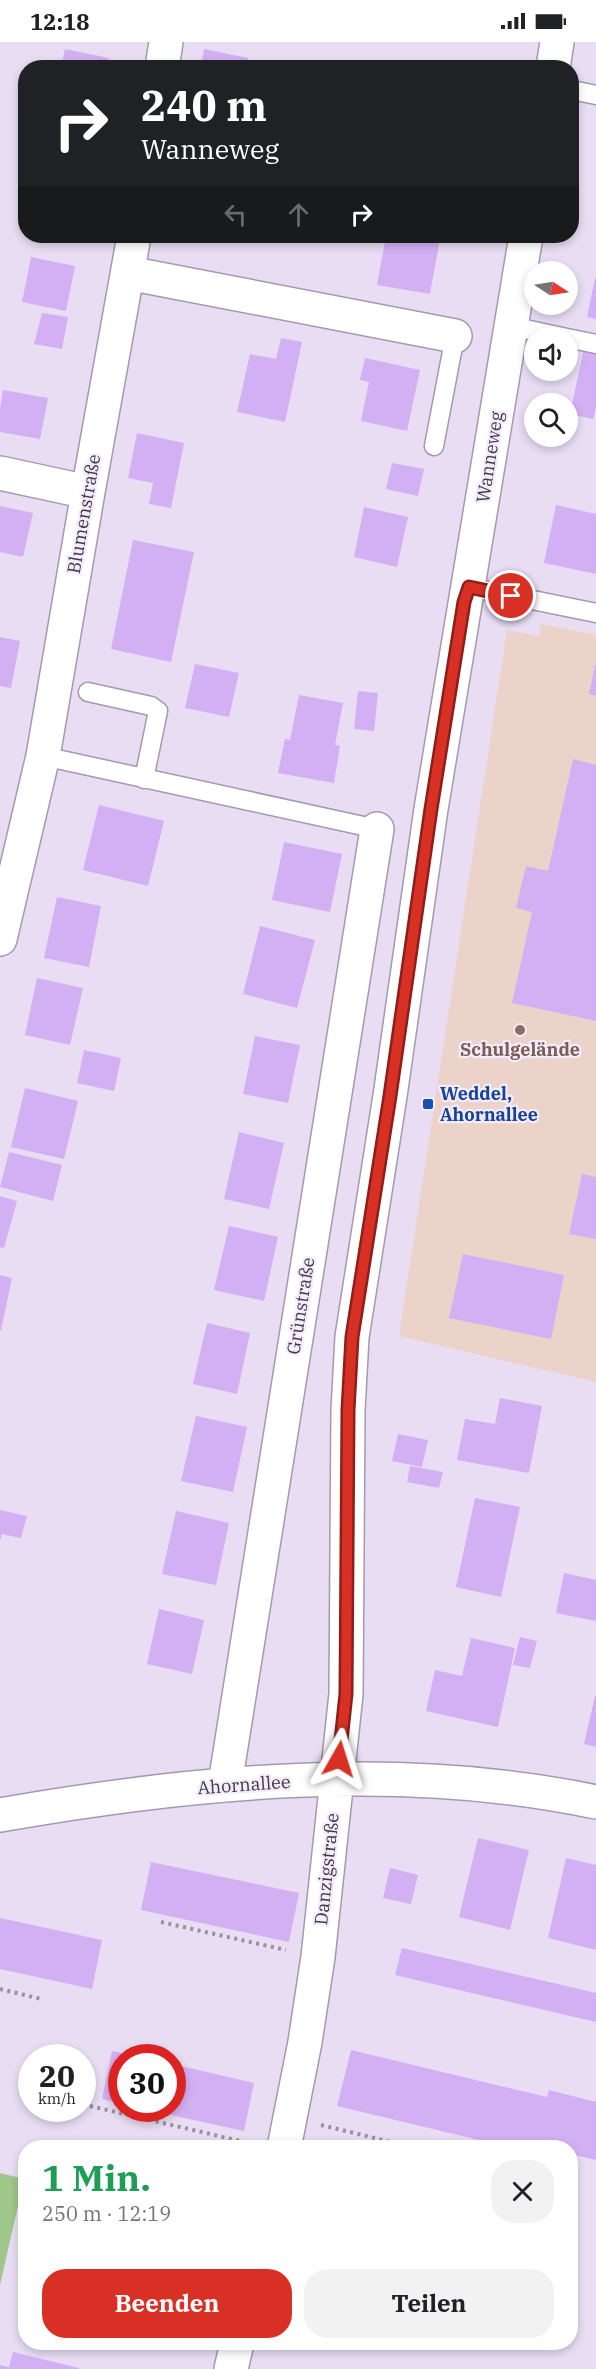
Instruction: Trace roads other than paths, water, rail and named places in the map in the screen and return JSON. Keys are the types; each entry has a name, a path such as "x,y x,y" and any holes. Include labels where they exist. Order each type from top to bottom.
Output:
{"street":[{"path":"163,60 166,42"},
{"path":"554,60 557,42"},
{"name":"Blumenstraße","path":"0,939 43,756 133,243"},
{"name":"Wanneweg","path":"337,1780 346,1694 348,1410 352,1337 390,1096 431,809 525,243"},
{"path":"128,273 455,336"},
{"path":"0,473 88,492"},
{"name":"Grünstraße","path":"225,1784 377,829"},
{"name":"Ahornallee","path":"0,1815 118,1796 225,1784 337,1780 485,1785 596,1802"},
{"name":"Danzigstraße","path":"278,2137 318,1957 337,1780"},
{"path":"231,2369 235,2350"}],"lane":[{"path":"579,91 596,95"},
{"path":"511,326 524,329"},
{"path":"434,446 455,336"},
{"path":"578,340 596,344"},
{"path":"469,587 596,613"},
{"path":"88,692 152,706 158,711 144,779"},
{"path":"43,756 377,829"}],"place":[{"name":"Schulgelände","path":"520,1030"},
{"name":"Weddel, Ahornallee","path":"428,1104"}]}
